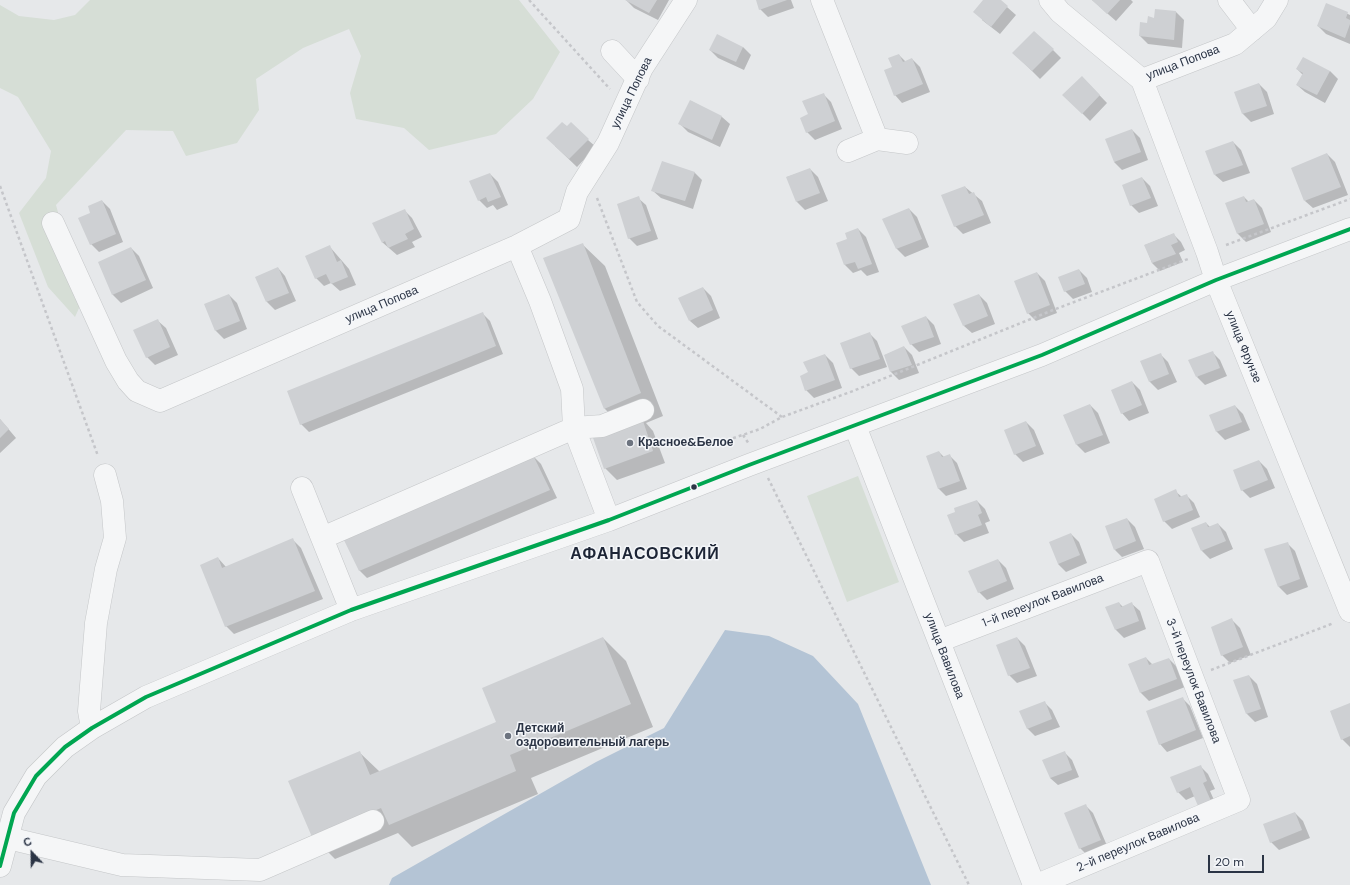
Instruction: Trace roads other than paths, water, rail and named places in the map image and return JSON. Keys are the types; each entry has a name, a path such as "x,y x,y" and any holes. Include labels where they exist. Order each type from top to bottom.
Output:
{"street":[{"name":"улица Попова","path":"53,223 112,354 128,381 137,391 160,401 517,246 569,219 576,192 608,143 642,68 686,0"},
{"path":"822,0 876,139"},
{"name":"улица Попова","path":"1050,0 1060,12 1142,80 1235,44 1266,18 1277,0"},
{"path":"1229,0 1252,30"},
{"path":"612,51 638,79"},
{"name":"улица Фрунзе","path":"1142,80 1202,254 1216,280 1343,617"},
{"path":"848,151 876,139 907,143"},
{"path":"0,866 14,814 36,776 65,747 92,728 146,697 351,610 609,520 760,461 1042,356 1216,280 1350,229"},
{"path":"517,246 540,301 572,389 574,428 609,520"},
{"path":"322,538 574,428 602,426 643,410"},
{"name":"улица Вавилова","path":"855,426 1036,885"},
{"path":"92,728 89,711 96,623 106,569 115,538 112,501 105,475"},
{"path":"302,488 351,610"},
{"name":"1-й переулок Вавилова","path":"939,641 1148,561"},
{"name":"3-й переулок Вавилова","path":"1148,561 1239,800"},
{"name":"2-й переулок Вавилова","path":"1036,885 1239,800"},
{"path":"8,838 122,864 260,870 373,821"}],"water":[{"path":"725,630 769,636 813,656 858,704 931,885 389,885 392,878 596,762 664,728"}],"place":[{"name":"Красное&Белое","path":"630,443"},
{"name":"Детский оздоровительный лагерь","path":"508,736"}],"district":[{"name":"АФАНАСОВСКИЙ","path":"645,555"}]}
